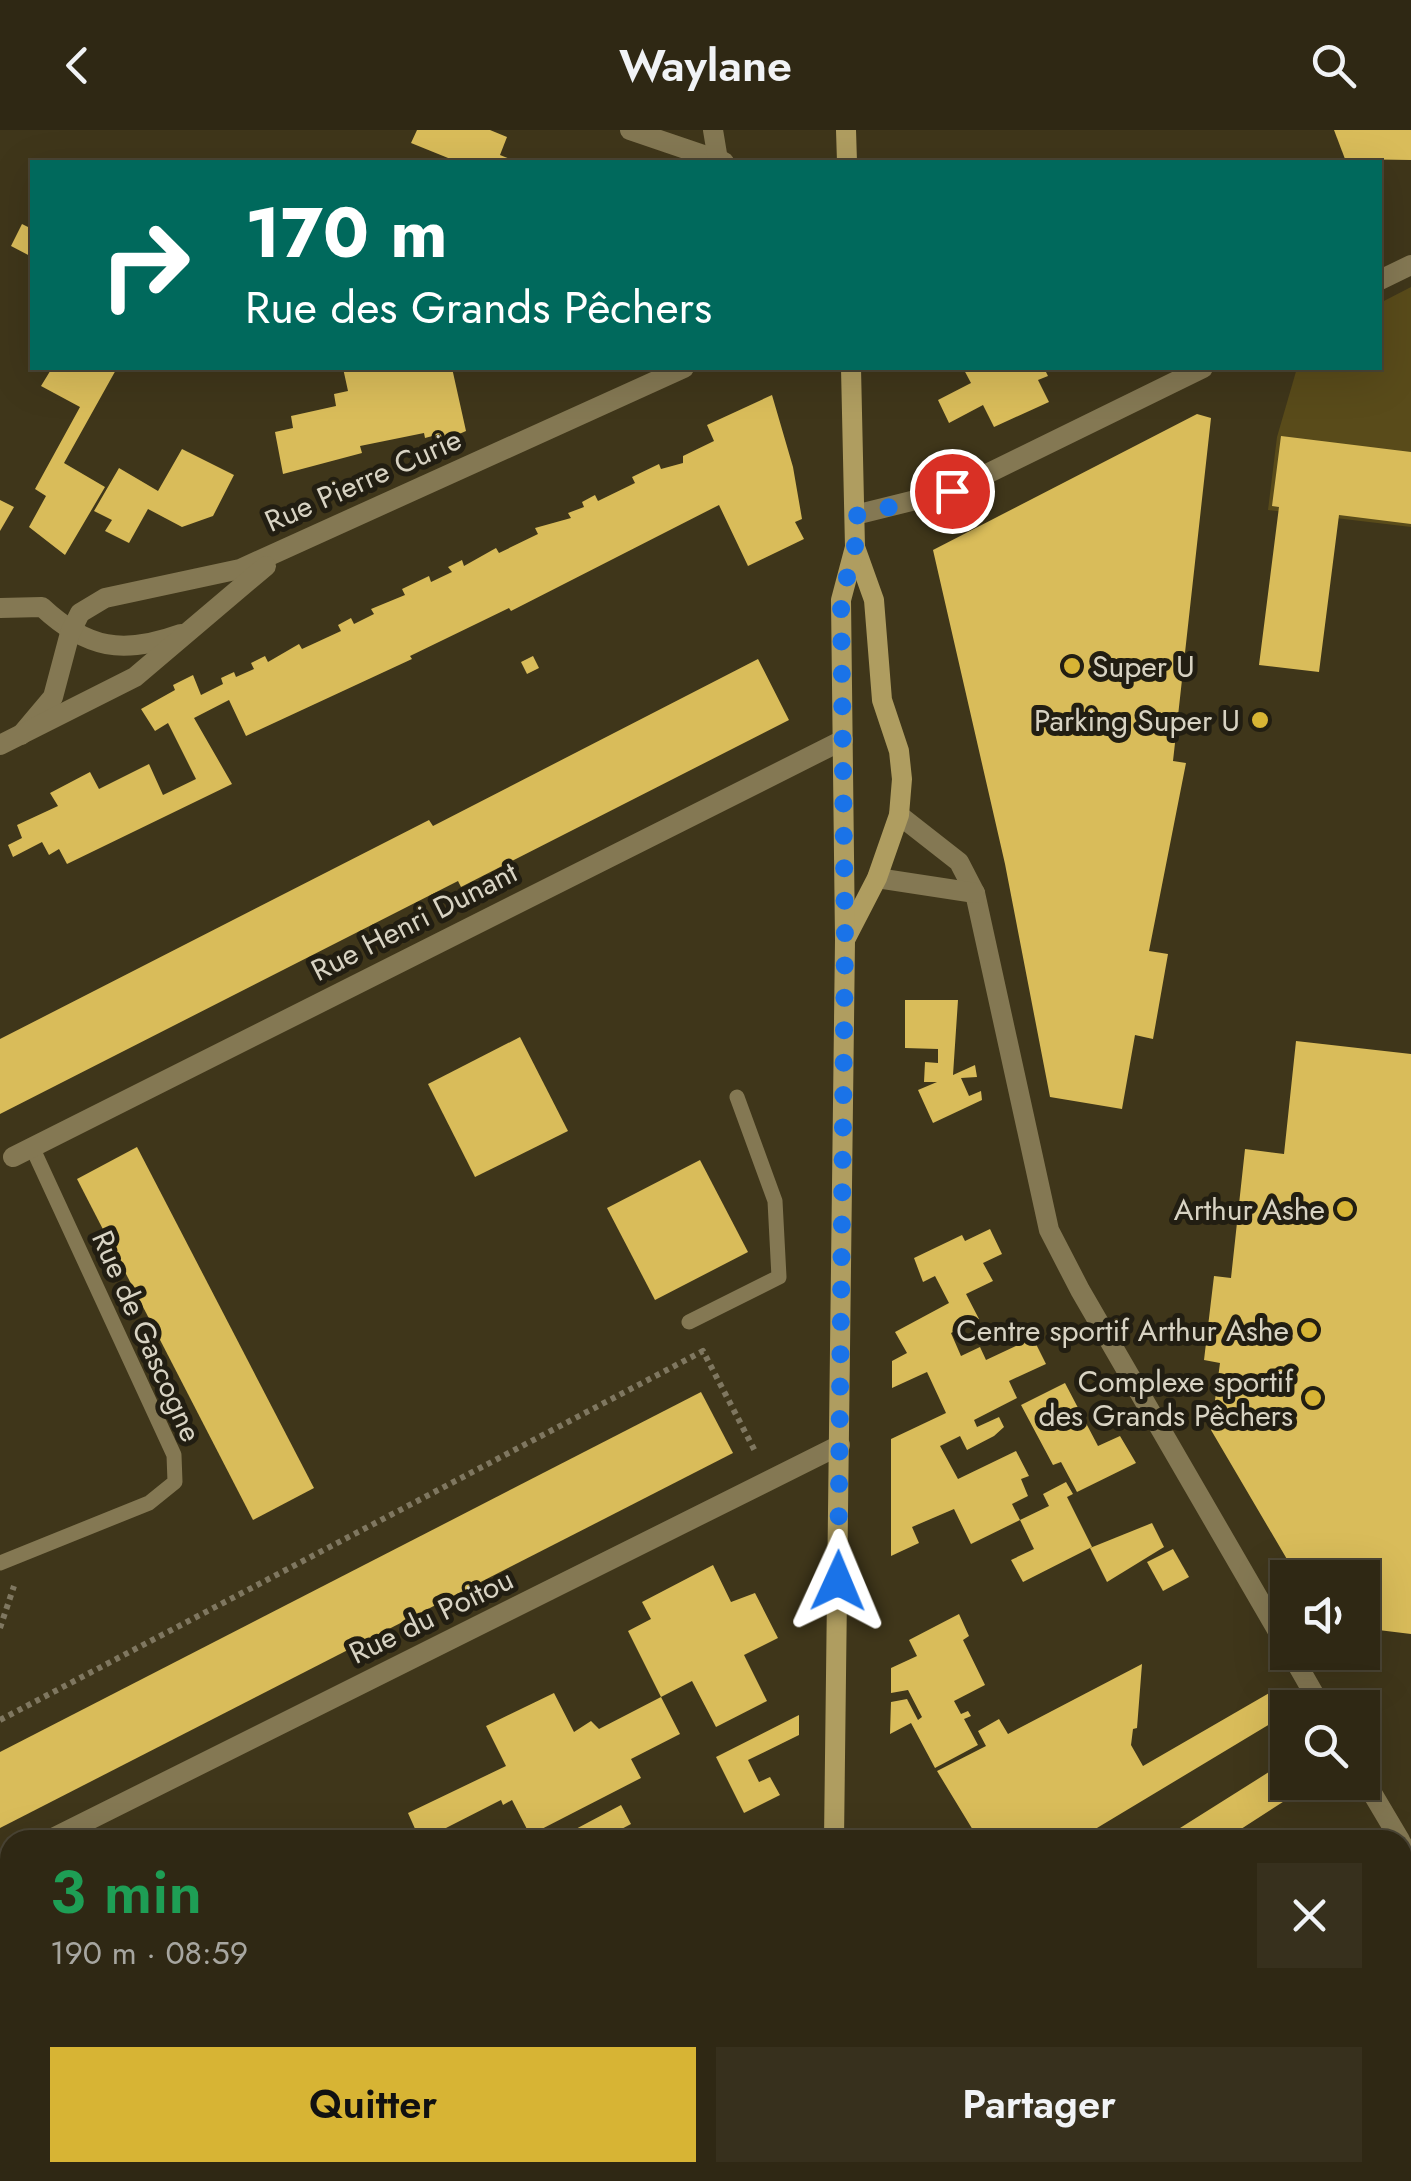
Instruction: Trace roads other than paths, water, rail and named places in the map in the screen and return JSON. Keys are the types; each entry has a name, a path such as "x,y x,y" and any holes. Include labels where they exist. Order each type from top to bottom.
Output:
{"main road":[{"path":"846,130 847,160"},
{"path":"834,1830 845,940 841,600 855,547 851,370"},
{"path":"845,940 877,878 899,815 899,751 882,700 874,600 855,547"}],"street":[{"path":"630,130 715,160"},
{"path":"712,130 720,160"},
{"path":"1382,279 1411,265"},
{"name":"Rue Pierre Curie","path":"70,633 80,613 105,598 240,569 680,370"},
{"path":"855,516 952,491 1198,370"},
{"path":"0,745 135,677 288,547"},
{"path":"0,608 42,607 70,633 108,647 154,644 197,628"},
{"path":"21,735 53,697 70,633"},
{"name":"Rue Henri Dunant","path":"22,1152 843,740"},
{"path":"899,815 959,862 975,893 1049,1230 1270,1619"},
{"path":"877,878 975,893"},
{"name":"Rue du Poitou","path":"69,1830 840,1445"},
{"path":"1376,1800 1394,1830"}],"lane":[{"path":"689,1322 779,1277 775,1201 737,1098"},
{"name":"Rue de Gascogne","path":"3,1561 148,1503 174,1482 174,1455 22,1152"}],"place":[{"name":"Super U","path":"1072,666"},
{"name":"Parking Super U","path":"1260,720"},
{"name":"Arthur Ashe","path":"1345,1209"},
{"name":"Centre sportif Arthur Ashe","path":"1309,1330"},
{"name":"Complexe sportif des Grands Pêchers","path":"1313,1398"}]}
